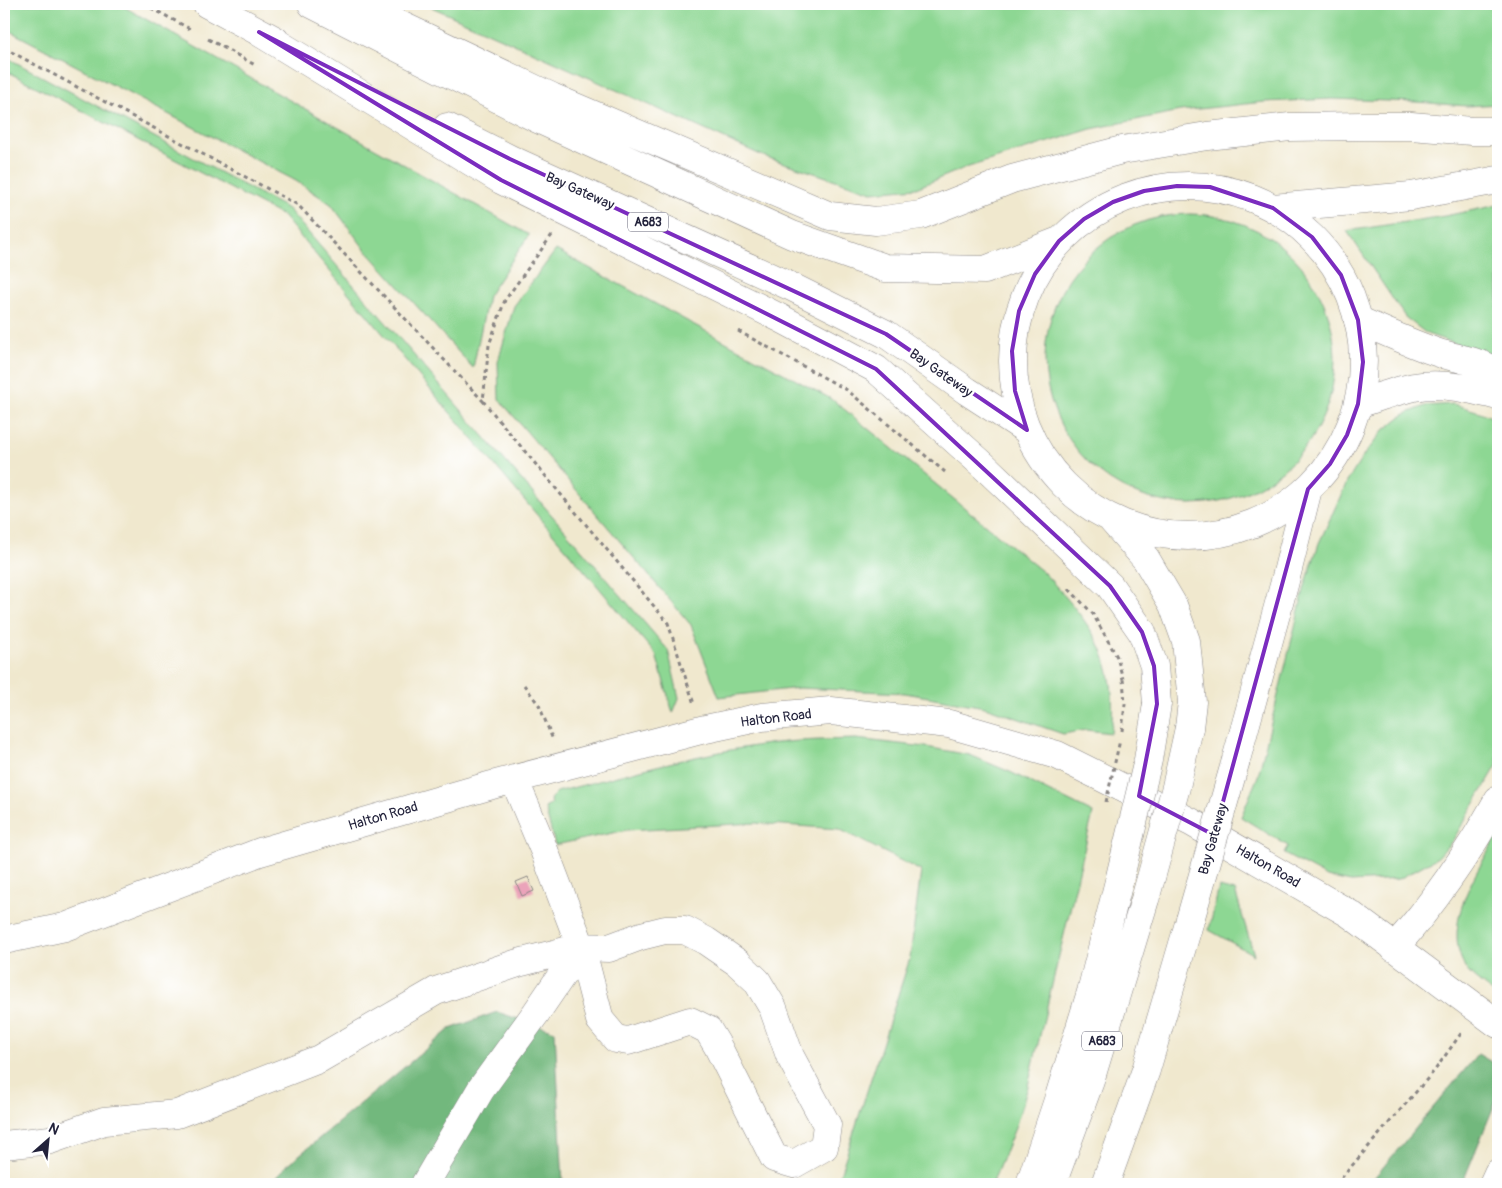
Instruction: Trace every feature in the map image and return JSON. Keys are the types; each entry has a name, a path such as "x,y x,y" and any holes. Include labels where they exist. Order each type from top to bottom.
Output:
{"main road":[{"name":"Bay Gateway","path":"207,4 510,160 792,287 886,334 967,391 1027,430"},
{"path":"312,4 538,119 792,235 885,268 985,270 1059,241"},
{"path":"356,4 552,97 767,191 830,216 876,221 921,215 1012,179 1122,150 1207,136 1290,127 1411,126 1472,132 1498,131"},
{"path":"259,32 501,180 780,318 876,369 983,465 1110,586 1142,632 1154,666 1157,704 1148,760 1091,992 1030,1184"},
{"path":"1274,208 1412,196 1498,180"},
{"path":"1177,186 1210,187 1243,194 1274,208 1312,237 1341,275 1358,320 1363,362 1358,404 1347,435 1330,464 1308,489 1274,514 1234,530 1192,536 1150,532 1110,518 1076,495 1047,466 1027,430 1015,391 1012,351 1019,311 1035,274 1059,241 1084,219 1113,202 1144,191 1177,186"},
{"path":"1358,320 1411,343 1442,354 1490,366 1498,372"},
{"path":"1358,404 1413,387 1440,385 1467,388 1498,396"},
{"name":"Bay Gateway","path":"1107,1179 1146,1070 1190,920 1284,585 1308,489"},
{"name":"A683","path":"1052,1184 1090,1081 1146,896 1190,728 1192,702 1186,641 1173,605 1146,558 1110,518"},
{"name":"Halton Road","path":"4,940 65,927 260,852 514,779 701,730 762,718 832,711 949,724 1057,755 1191,822 1350,914 1489,1017"},
{"path":"4,1145 50,1140 104,1121 177,1114 319,1059 436,991 518,963 581,947 609,948 664,930 685,930 706,941 738,963 756,982 772,1008 790,1056 827,1125 824,1147 794,1164 774,1158 708,1030 690,1021 628,1041 616,1039 600,1020 581,947 544,850 514,779"},
{"path":"1394,948 1481,832 1498,800"},
{"path":"425,1184 481,1089 581,947"},
{"path":"1494,1184 1498,1173"}],"path":[{"path":"4,48 298,205 483,401 668,623 695,705"},
{"path":"483,401 489,345 504,300 554,232"},
{"path":"735,330 847,390 946,473"},
{"path":"1066,586 1093,614 1117,658 1122,679 1125,704 1121,737 1104,811"},
{"path":"524,685 539,705 563,766"},
{"path":"1336,1184 1435,1070 1489,1017"}],"highlighted area":[{"path":"259,32 510,159 886,334 1027,430 1015,391 1012,351 1019,311 1035,274 1059,241 1084,219 1113,202 1144,191 1177,186 1210,187 1273,208 1312,237 1341,275 1358,320 1363,362 1358,404 1347,435 1330,464 1308,489 1214,835 1139,796 1157,704 1154,666 1142,632 1110,586 876,369 501,180"}],"green space":[{"path":"4,4 119,4 529,235 488,296 473,368 364,248 331,204 296,181 4,28"},
{"path":"425,4 1498,4 1498,104 1467,106 1332,99 1264,102 1180,111 1091,129 962,169 916,188 872,192 763,156"},
{"path":"4,56 288,209 668,650 679,698 673,713 656,655 283,216 4,70"},
{"path":"1498,205 1498,358 1427,334 1405,317 1347,231 1445,216"},
{"path":"1190,214 1218,217 1258,231 1282,247 1302,267 1324,304 1332,331 1335,359 1332,387 1318,427 1302,451 1282,471 1245,493 1218,501 1190,504 1162,501 1122,487 1098,471 1078,451 1056,414 1048,387 1045,359 1048,331 1062,291 1078,267 1098,247 1135,225 1162,217"},
{"path":"556,250 833,400 1043,572 1086,623 1104,656 1112,694 1111,733 1086,730 1063,734 985,707 905,693 799,688 719,697 691,625 499,399 498,361 514,306"},
{"path":"1453,404 1480,412 1498,420 1498,764 1453,840 1438,857 1399,879 1351,882 1327,877 1284,854 1288,846 1241,817 1258,776 1305,586 1319,543 1347,482 1364,455 1384,430 1403,415 1425,406"},
{"path":"856,739 926,747 970,755 1010,772 1093,813 1027,1090 1015,1128 992,1184 837,1184 910,958 921,871 839,829 755,823 627,830 555,845 545,808 552,804 550,799 557,792 735,749 809,740"},
{"path":"1498,834 1498,996 1466,969 1459,952 1457,934 1464,899 1480,865"},
{"path":"1219,887 1235,891 1254,955 1209,930"},
{"path":"497,1012 555,1031 563,1184 272,1184 285,1167 450,1029"},
{"path":"1478,1054 1498,1066 1498,1096 1462,1184 1369,1184"}],"building":[{"path":"528,877 534,891 522,896 516,882"}]}
